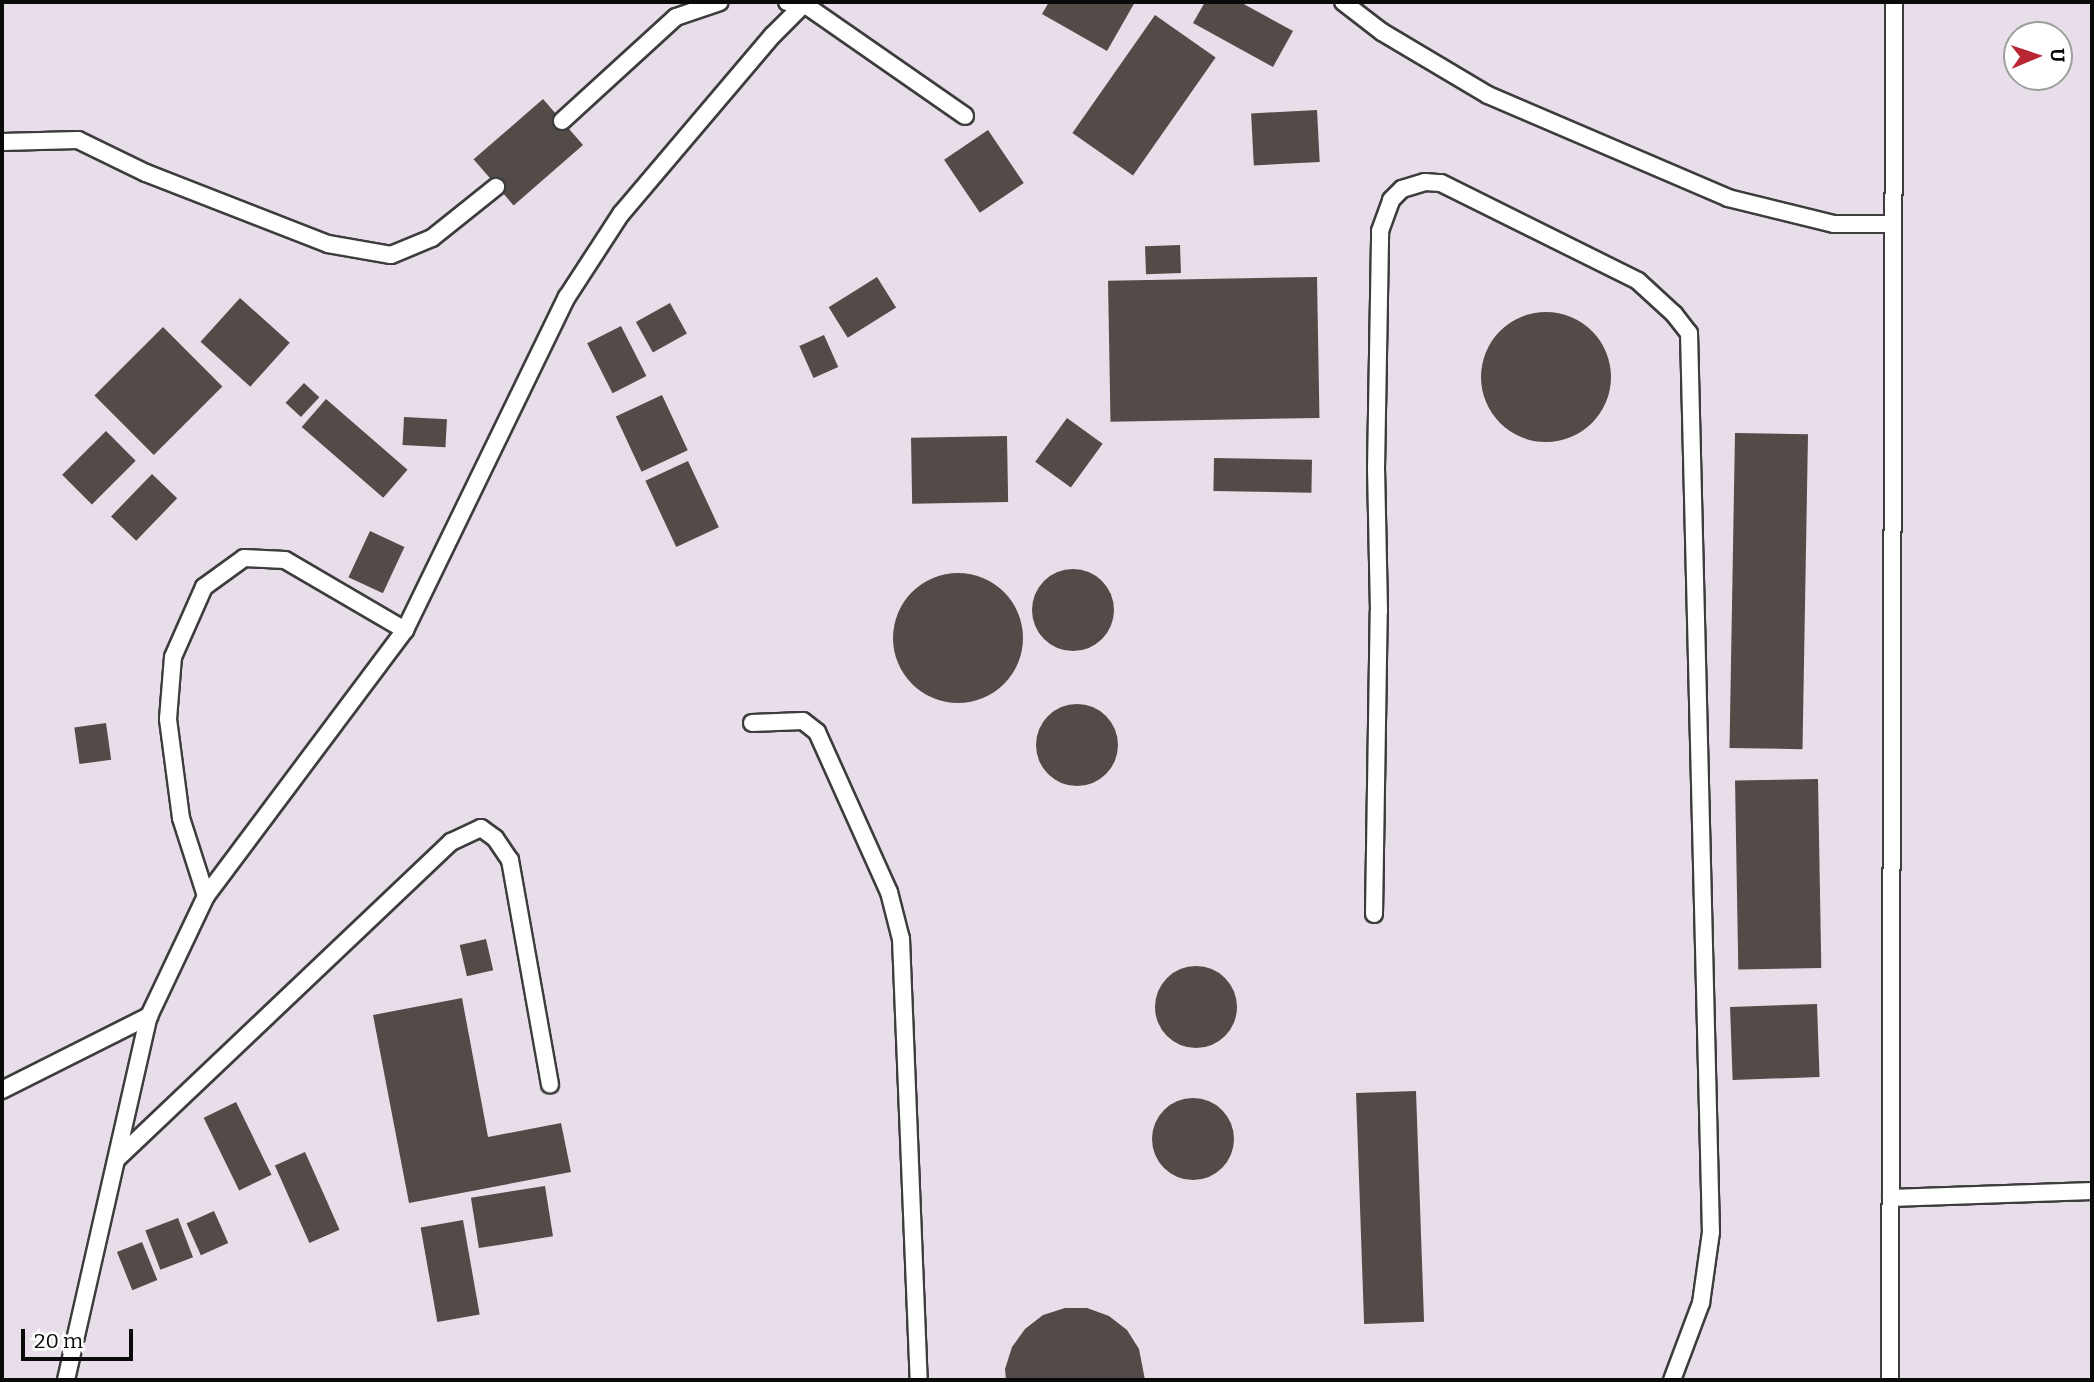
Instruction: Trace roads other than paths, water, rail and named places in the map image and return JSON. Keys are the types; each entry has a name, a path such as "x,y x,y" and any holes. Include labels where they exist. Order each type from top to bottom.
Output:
{"lane":[{"path":"562,121 676,17 720,2"},
{"path":"787,2 804,4 965,116"},
{"path":"1343,2 1382,32 1488,95 1728,198 1834,224 1893,223"},
{"path":"1890,1380 1894,2"},
{"path":"66,1380 149,1016 206,896 405,630 574,286 621,214 773,35 804,4"},
{"path":"2,142 78,141 146,173 328,244 391,255 432,238 496,187"},
{"path":"1374,914 1379,611 1376,470 1380,231 1391,200 1402,189 1425,182 1441,183 1585,252 1638,281 1674,314 1689,333 1711,1231 1702,1303 1672,1380"},
{"path":"206,896 181,818 169,719 173,657 204,587 244,558 285,559 405,630"},
{"path":"752,723 803,721 817,732 889,892 901,939 919,1380"},
{"path":"118,1158 451,842 481,828 495,838 510,860 550,1084"},
{"path":"2,1090 149,1016"},
{"path":"1891,1198 2092,1191"}]}
